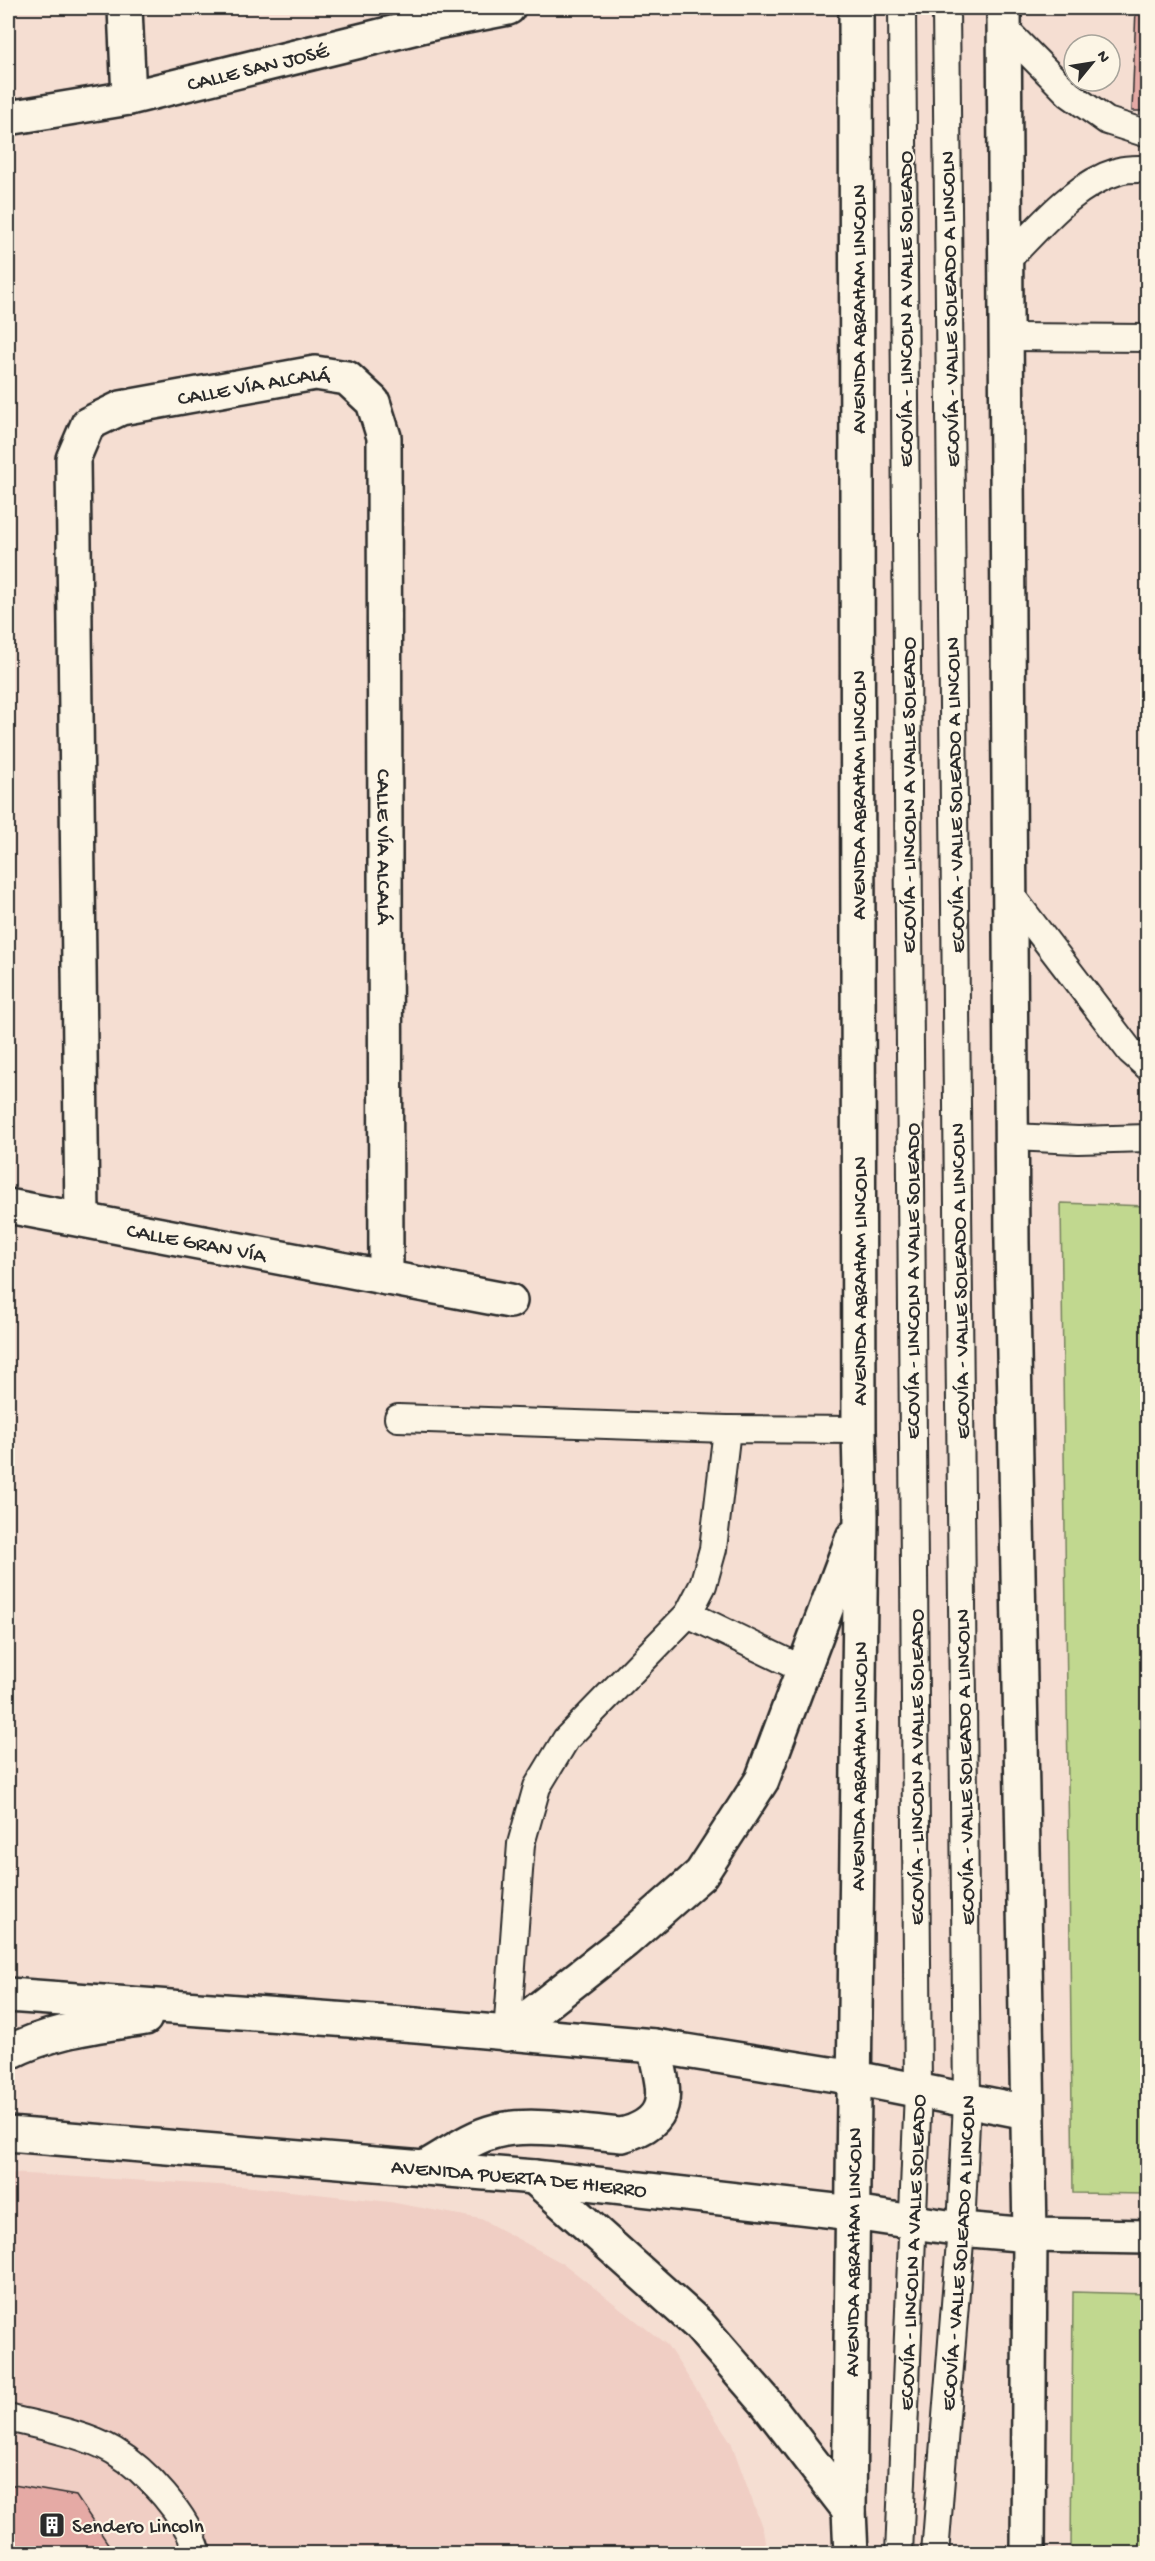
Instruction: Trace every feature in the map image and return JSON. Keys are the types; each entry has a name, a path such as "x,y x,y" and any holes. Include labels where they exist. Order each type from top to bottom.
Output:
{"main road":[{"path":"125,8 129,98"},
{"name":"CALLE SAN JOSÉ","path":"8,118 129,98 441,14 508,8"},
{"name":"AVENIDA ABRAHAM LINCOLN","path":"851,2553 849,2510 861,1516 856,8"},
{"path":"1004,18 1012,1137 1030,2235 1028,2553"},
{"name":"CALLE VÍA ALCALÁ","path":"82,1219 73,459 88,424 121,408 315,374 346,378 373,402 384,437 386,1278"},
{"name":"CALLE GRAN VÍA","path":"8,1206 510,1301"},
{"path":"507,2034 625,1941 701,1874 762,1780 861,1516"},
{"path":"8,1995 209,2009 654,2046 855,2078 1027,2112"},
{"path":"8,2054 34,2039 63,2030 209,2009"},
{"path":"426,2167 475,2139 496,2130 518,2128 622,2135 638,2131 652,2122 663,2106 663,2086 654,2046"},
{"name":"AVENIDA PUERTA DE HIERRO","path":"8,2134 534,2177 853,2213 962,2229 1030,2235 1148,2237"},
{"path":"534,2177 698,2324 765,2401 849,2510"}],"lane":[{"name":"ECOVÍA - LINCOLN A VALLE SOLEADO","path":"899,2553 918,2091 902,8"},
{"name":"ECOVÍA - VALLE SOLEADO A LINCOLN","path":"935,2553 962,2229 967,2101 946,8"},
{"path":"1004,18 1069,94 1107,121 1148,134"},
{"path":"1006,261 1065,201 1092,183 1121,170 1148,169"},
{"path":"1006,338 1148,338"},
{"path":"1010,894 1130,1051 1148,1068"},
{"path":"1012,1137 1078,1140 1148,1138"},
{"path":"398,1418 727,1429 859,1430"},
{"path":"507,2034 521,1845 537,1787 566,1739 688,1614 703,1586 713,1549 727,1429"},
{"path":"688,1614 802,1669"},
{"path":"8,2418 69,2434 113,2450 153,2482 178,2514 198,2553"}],"shaded area":[{"name":"Sendero Lincoln","path":"8,2173 253,2187 390,2202 481,2219 564,2264 667,2345 731,2442 763,2530 767,2553 8,2553"}],"green space":[{"path":"1061,1203 1147,1206 1147,2194 1073,2193"},
{"path":"1073,2292 1147,2294 1147,2553 1071,2553"}],"building":[{"path":"1136,8 1148,8 1148,111 1132,111"},
{"name":"Sendero Lincoln","path":"8,2484 76,2496 115,2554 8,2554"}],"place":[{"name":"Sendero Lincoln","path":"52,2525"}]}
